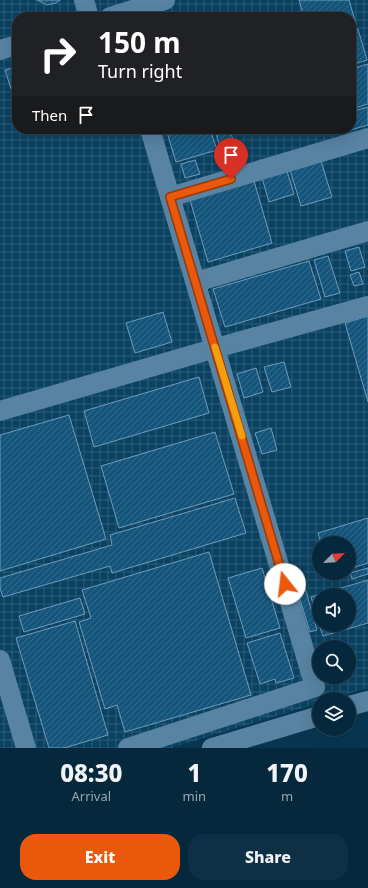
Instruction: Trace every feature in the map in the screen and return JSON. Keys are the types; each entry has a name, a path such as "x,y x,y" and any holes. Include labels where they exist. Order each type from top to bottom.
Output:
{"street":[{"path":"84,0 88,12"},
{"path":"127,12 165,0"},
{"path":"0,50 12,46"},
{"path":"128,748 316,687 151,134"},
{"path":"170,197 368,138"},
{"path":"196,282 368,231"},
{"path":"0,411 216,348 368,306"},
{"path":"0,660 26,748"},
{"path":"356,704 368,701"},
{"path":"212,748 312,718"}],"shaded area":[{"path":"0,0 368,0 368,688 355,692 312,692 312,705 171,748 0,748"}],"building":[{"path":"37,0 60,0 56,3 47,5"},
{"path":"299,0 349,0 352,12 303,12"},
{"path":"358,29 367,60 356,63 356,30"},
{"path":"368,64 368,104 356,108 356,68"},
{"path":"12,68 12,89 11,89 5,70"},
{"path":"368,107 368,125 356,128 356,111"},
{"path":"168,134 212,134 217,150 176,162"},
{"path":"216,134 231,134 239,159 225,163"},
{"path":"195,160 200,174 185,178 181,164"},
{"path":"321,161 332,197 301,206 290,170"},
{"path":"287,171 294,194 269,202 262,178"},
{"path":"254,181 272,243 208,262 190,200"},
{"path":"359,247 365,267 351,271 345,251"},
{"path":"328,256 340,293 325,297 314,260"},
{"path":"309,261 321,299 225,327 213,289"},
{"path":"359,272 363,284 354,286 350,275"},
{"path":"163,312 172,342 135,353 126,323"},
{"path":"368,316 368,402 345,323"},
{"path":"284,362 291,387 272,392 264,367"},
{"path":"256,368 263,392 244,398 237,374"},
{"path":"199,377 209,413 94,447 84,411"},
{"path":"69,415 106,539 0,571 0,435"},
{"path":"271,428 277,450 262,454 255,433"},
{"path":"215,432 234,494 119,528 101,466"},
{"path":"235,498 246,533 112,573 110,566 3,597 0,588 0,578 112,545 110,535"},
{"path":"368,518 368,563 356,567 356,536 319,536 318,533"},
{"path":"209,552 251,695 125,732 117,705 105,709 79,622 91,618 82,590"},
{"path":"262,568 280,628 246,638 228,578"},
{"path":"368,568 368,574 356,578 356,571"},
{"path":"368,580 368,623 356,626 356,588 341,588"},
{"path":"305,588 312,612 312,631 310,632 297,590"},
{"path":"80,598 85,614 24,632 19,616"},
{"path":"75,621 108,735 64,748 49,748 16,638"},
{"path":"322,632 337,632 323,636"},
{"path":"280,633 294,678 276,683 275,679 260,684 247,643"}],"slow traffic":[{"path":"215,347 242,436"}],"route":[{"path":"231,179 170,197 285,584"}]}
